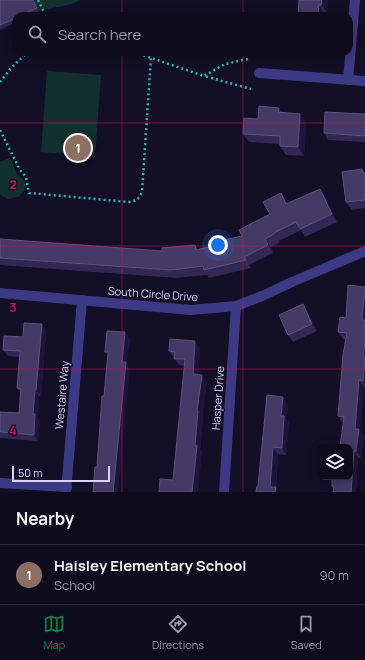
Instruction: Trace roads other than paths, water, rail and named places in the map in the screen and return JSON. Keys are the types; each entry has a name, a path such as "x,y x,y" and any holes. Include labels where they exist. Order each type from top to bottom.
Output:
{"street":[{"path":"353,23 355,0"},
{"path":"348,80 350,56"},
{"path":"259,74 365,81"},
{"name":"South Circle Drive","path":"0,293 191,310 236,306 365,251"},
{"name":"Westaire Way","path":"66,490 82,300"},
{"name":"Hasper Drive","path":"224,492 236,306"},
{"path":"0,482 66,490"}],"place":[{"name":"Haisley Elementary School","path":"78,148"}]}
